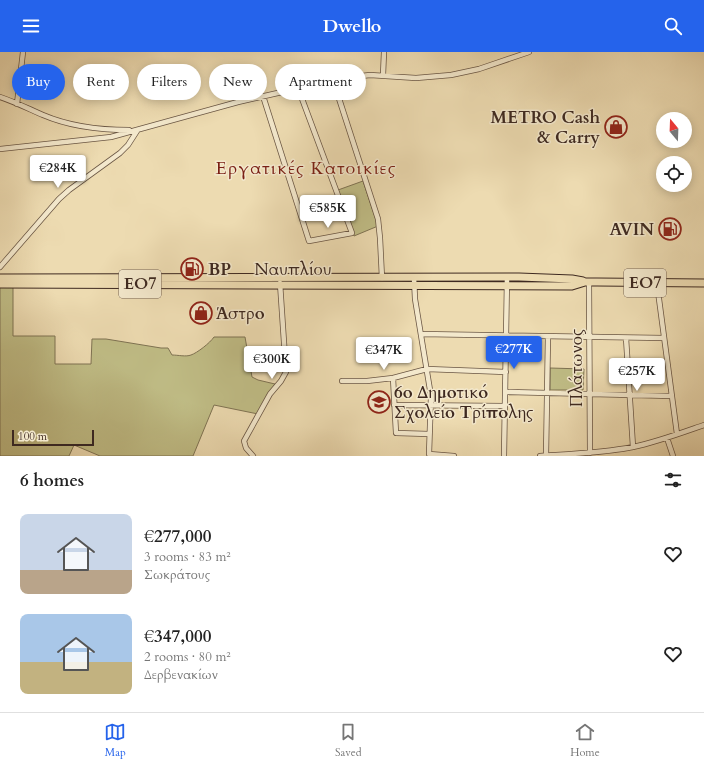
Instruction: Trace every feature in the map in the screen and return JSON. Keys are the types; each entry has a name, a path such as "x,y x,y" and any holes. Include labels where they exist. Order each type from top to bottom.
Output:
{"main road":[{"name":"Ναυπλίου","path":"0,278 280,281 507,281 572,279 587,282 657,284 704,283"},
{"name":"Ναυπλίου","path":"0,284 280,281 382,278 414,281"}],"street":[{"path":"17,104 23,52"},
{"path":"383,75 384,52"},
{"path":"366,76 383,75 416,78 451,75 479,69 529,52"},
{"path":"0,97 67,124 100,129 137,131"},
{"path":"0,149 111,137 247,100"},
{"path":"264,100 309,241 352,234 302,100"},
{"path":"339,100 379,223 382,278"},
{"path":"0,266 59,199 120,153 128,145 137,131"},
{"path":"253,456 246,448 244,441 270,394 281,381 286,372 280,281"},
{"path":"414,281 415,299 431,396 428,454 454,456"},
{"path":"504,456 507,281"},
{"name":"Πλάτωνος","path":"587,282 590,453"},
{"path":"657,284 677,434"},
{"path":"421,334 664,338"},
{"path":"546,456 548,336"},
{"path":"626,338 632,447"},
{"path":"342,381 367,381 393,378 427,369 506,372"},
{"path":"393,378 396,433 429,434"},
{"path":"505,392 672,396"},
{"path":"394,405 505,406"},
{"path":"540,456 590,453 632,447 667,438 704,425"},
{"path":"667,438 674,456"}],"shaded area":[{"path":"363,181 378,226 354,236 338,190"},
{"path":"0,287 13,287 13,336 55,336 55,364 91,364 92,339 106,339 168,348 172,355 189,356 207,345 214,337 245,337 252,377 275,384 258,414 214,405 193,456 100,456 74,445 69,456 0,456"},
{"path":"550,368 584,369 583,390 550,390"}],"place":[{"name":"METRO Cash & Carry","path":"616,127"},
{"name":"AVIN","path":"670,229"},
{"name":"BP","path":"192,269"},
{"name":"Άστρο","path":"201,313"},
{"name":"6ο Δημοτικό Σχολείο Τρίπολης","path":"379,402"}],"district":[{"name":"Εργατικές Κατοικίες","path":"306,168"}]}
